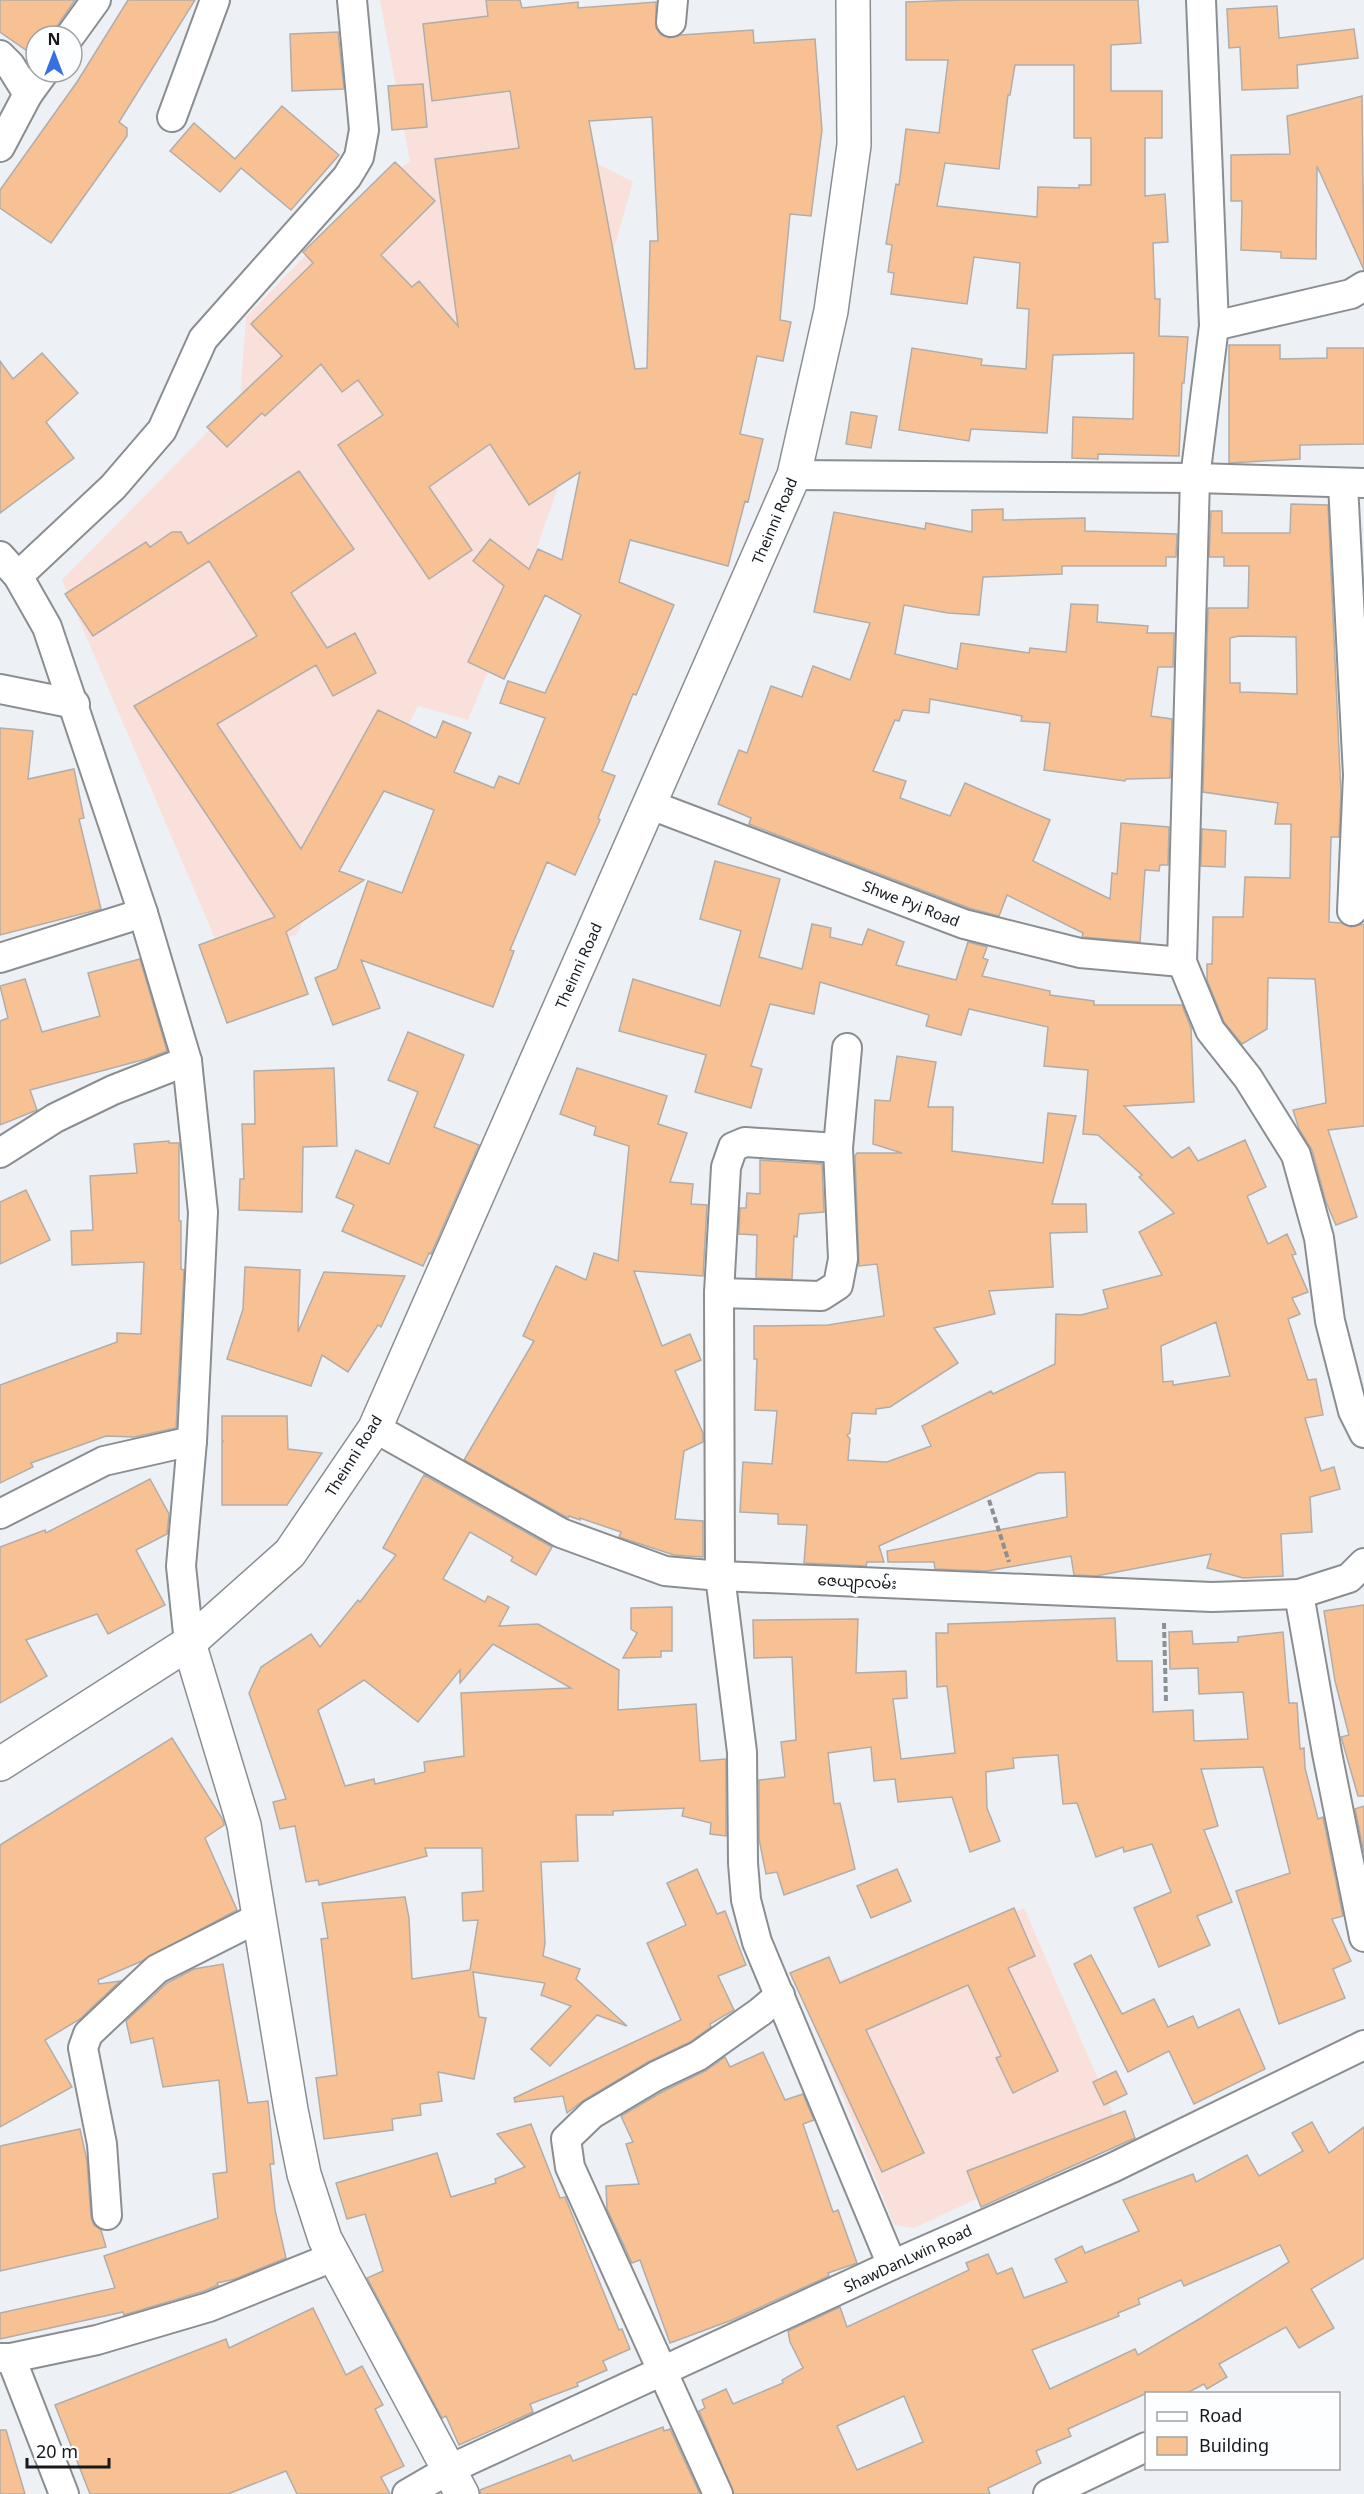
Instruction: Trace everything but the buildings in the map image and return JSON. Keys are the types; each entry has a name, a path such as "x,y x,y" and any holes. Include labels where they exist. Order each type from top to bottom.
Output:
{"main road":[{"name":"Theinni Road","path":"0,1764 189,1643 290,1553 375,1428 651,805 794,475 831,311 854,145 853,0"},
{"path":"189,1643 244,1825 304,2174 324,2239 456,2482"}],"street":[{"path":"79,24 96,0"},
{"path":"172,117 215,0"},
{"path":"189,1643 182,1566 192,1441 203,1212 187,1061 143,913 47,627 9,566 113,487 162,430 203,339 347,177 359,157 364,130 352,0"},
{"path":"1201,0 1214,326 1195,478 1182,962 1210,1030 1248,1078 1296,1155 1319,1238 1330,1321 1353,1411 1364,1433"},
{"path":"0,55 24,75"},
{"path":"0,147 35,84"},
{"path":"1214,326 1351,294 1364,286"},
{"path":"794,475 1195,478 1354,483 1358,775 1352,911"},
{"path":"0,688 75,705"},
{"name":"Shwe Pyi Road","path":"651,805 964,924 1080,953 1182,962"},
{"path":"0,958 143,913"},
{"path":"719,1293 821,1296 838,1285 843,1259 838,1148 847,1048"},
{"path":"0,1153 74,1109 113,1090 187,1061"},
{"path":"838,1148 745,1142 733,1147 726,1167 719,1293 720,1576 742,1752 743,1863 746,1900 757,1942 892,2265"},
{"name":"ဇေယျာလမ်း","path":"375,1428 561,1533 665,1571 720,1576 1212,1597 1299,1594 1349,1578 1364,1563"},
{"path":"0,1514 104,1461 192,1441"},
{"path":"1299,1594 1327,1753 1364,1937"},
{"path":"107,2215 102,2144 82,2048 88,2034 157,1969 260,1917"},
{"path":"718,2494 570,2167 566,2139 592,2114 656,2076 698,2056 780,1995"},
{"name":"ShawDanLwin Road","path":"407,2494 456,2482 664,2372 892,2265 1112,2168 1364,2045"},
{"path":"64,2494 6,2358 97,2340 210,2307 333,2257"},
{"path":"1048,2494 1145,2447"}],"path":[{"path":"989,1500 1017,1589"},
{"path":"1163,1595 1166,1702"}],"shaded area":[{"path":"380,0 507,0 539,134 633,182 583,356 557,490 523,588 468,720 418,706 296,935 222,955 62,580 240,399 246,317 381,177 410,162"},
{"path":"1024,1908 1121,2132 914,2228 894,2225 803,1995"}]}
